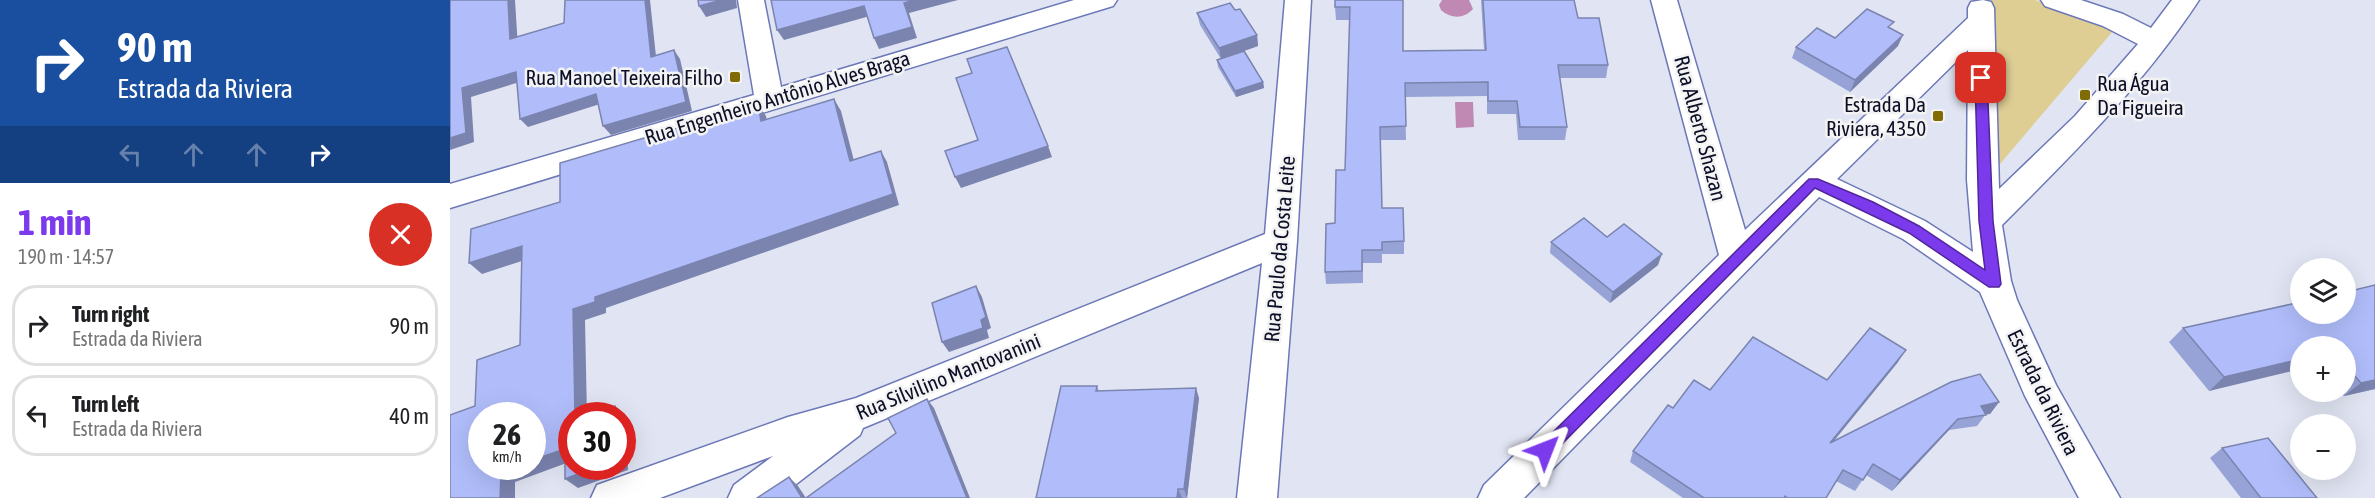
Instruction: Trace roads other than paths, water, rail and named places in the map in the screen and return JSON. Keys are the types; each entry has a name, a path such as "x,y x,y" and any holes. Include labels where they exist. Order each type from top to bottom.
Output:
{"street":[{"path":"751,0 769,99"},
{"name":"Rua Engenheiro Antônio Alves Braga","path":"450,196 1104,0"},
{"name":"Rua Paulo da Costa Leite","path":"1257,498 1281,241 1298,0"},
{"name":"Rua Alberto Shazan","path":"1664,0 1737,258"},
{"path":"2054,0 2114,20 2155,42"},
{"path":"1986,221 2086,123 2155,42 2186,0"},
{"path":"1498,498 1814,182 1981,10"},
{"name":"Estrada da Riviera","path":"1981,10 1981,117 1986,221 1994,284 2070,451 2100,498"},
{"path":"1814,182 1914,230 1994,284"},
{"name":"Rua Silvilino Mantovanini","path":"611,498 788,434 860,413 1281,241"},
{"path":"748,498 860,413"}],"place":[{"name":"Rua Manoel Teixeira Filho","path":"735,77"},
{"name":"Rua Água Da Figueira","path":"2085,95"},
{"name":"Estrada Da Riviera, 4350","path":"1938,116"}]}
